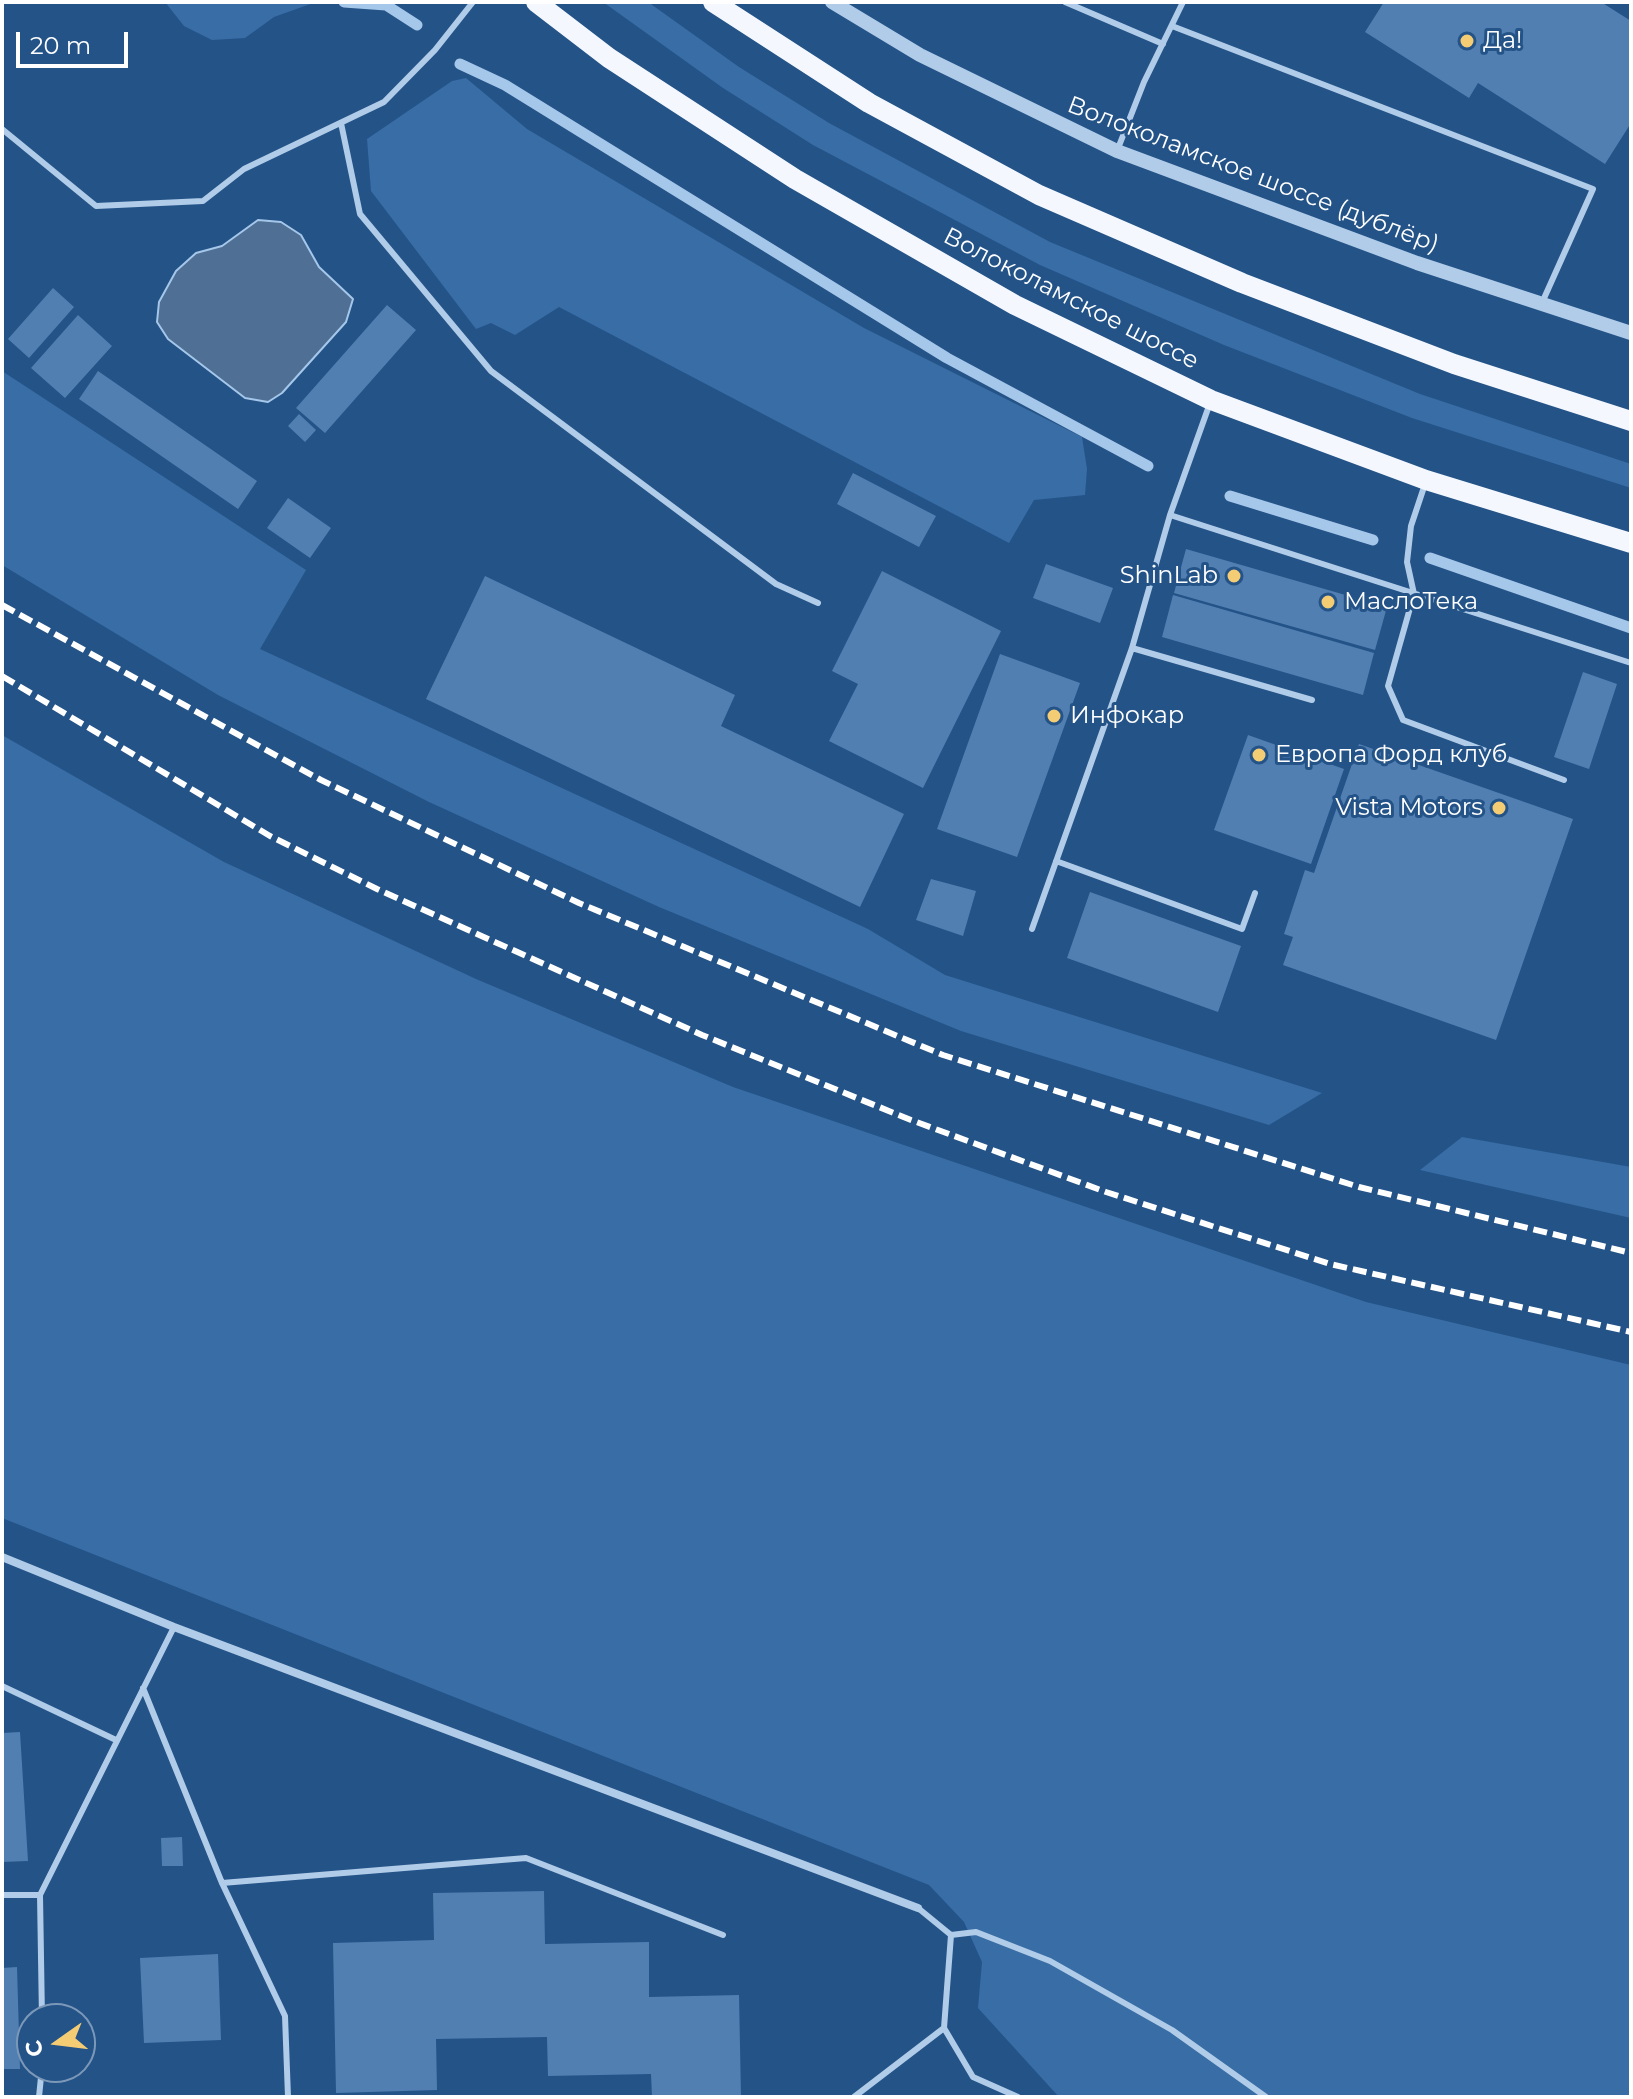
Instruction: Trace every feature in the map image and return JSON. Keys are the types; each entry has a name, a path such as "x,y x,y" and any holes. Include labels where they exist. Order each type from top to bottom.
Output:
{"main road":[{"name":"Волоколамское шоссе","path":"536,2 609,58 795,179 1015,305 1211,400 1426,480 1631,543"},
{"path":"713,2 869,103 1039,195 1242,283 1440,358 1631,421"}],"street":[{"name":"Волоколамское шоссе (дублёр)","path":"832,2 934,62 1117,151 1300,221 1631,333"},
{"path":"2,1557 174,1627 918,1908"}],"lane":[{"path":"2,129 96,206 203,201 244,169 384,102 435,50 473,2"},
{"path":"1065,2 1163,44"},
{"path":"1117,151 1183,2"},
{"path":"1172,26 1593,189 1541,305"},
{"path":"341,123 360,214 491,371 776,584 818,603"},
{"path":"1032,929 1132,648 1170,515 1211,400"},
{"path":"1426,480 1411,526 1407,562 1414,594 1388,686 1403,720 1564,780"},
{"path":"1170,515 1631,663"},
{"path":"1132,648 1312,700"},
{"path":"1056,861 1242,929 1255,893"},
{"path":"42,2003 40,1895 174,1627"},
{"path":"2,1686 116,1740"},
{"path":"143,1688 222,1883 285,2016 288,2097"},
{"path":"222,1883 526,1858 723,1935"},
{"path":"2,1895 40,1895"},
{"path":"918,1908 951,1935 976,1932 1050,1961 1172,2030 1266,2097"},
{"path":"951,1935 944,2028 973,2077 1018,2097"},
{"path":"854,2097 944,2028"}],"shaded area":[{"path":"165,2 316,2 274,17 245,38 212,40 184,26"},
{"path":"603,2 648,2 739,67 829,123 1050,242 1420,394 1631,464 1631,488 1412,418 1224,345 1040,265 813,145 723,88"},
{"path":"466,78 527,129 864,328 1082,437 1087,469 1085,495 1034,500 1009,543 559,307 515,335 491,323 476,329 371,191 367,139 452,81"},
{"path":"258,220 281,222 301,235 319,267 353,299 346,322 282,393 268,402 245,398 168,339 157,322 159,302 176,271 196,253 222,246"},
{"path":"2,371 306,570 260,649 868,929 945,975 1322,1093 1269,1125 961,1031 659,907 429,802 218,695 2,565"},
{"path":"2,735 224,862 476,979 733,1087 1366,1302 1631,1365 1631,2097 1059,2097 978,2008 982,1962 964,1922 929,1885 2,1518"},
{"path":"1462,1137 1631,1167 1631,1218 1420,1170"}],"building":[{"path":"1384,2 1601,2 1631,21 1631,123 1605,164 1478,83 1469,98 1365,32"},
{"path":"53,288 74,307 29,358 8,339"},
{"path":"387,305 416,330 325,433 296,408"},
{"path":"78,315 112,346 65,398 31,368"},
{"path":"98,371 257,481 238,509 79,399"},
{"path":"299,414 316,430 305,442 288,426"},
{"path":"853,473 936,516 919,547 837,504"},
{"path":"288,498 331,528 310,558 267,528"},
{"path":"1186,549 1387,607 1375,650 1174,593"},
{"path":"1046,564 1113,588 1100,623 1033,598"},
{"path":"882,571 1001,631 923,788 829,741 858,684 832,671"},
{"path":"485,576 735,695 721,726 904,814 860,907 426,699"},
{"path":"1173,595 1374,653 1363,695 1162,637"},
{"path":"1000,654 1080,683 1017,857 937,829"},
{"path":"1583,672 1617,684 1589,769 1554,757"},
{"path":"1248,735 1344,769 1311,864 1214,830"},
{"path":"1359,744 1573,819 1496,1040 1283,965 1293,937 1284,934 1305,870 1314,873"},
{"path":"931,879 976,891 963,936 916,920"},
{"path":"1090,892 1241,946 1218,1012 1067,958"},
{"path":"20,1732 28,1861 2,1862 2,1733"},
{"path":"182,1837 183,1866 162,1866 161,1838"},
{"path":"544,1891 545,1944 649,1942 649,1997 739,1995 741,2097 652,2097 651,2074 548,2076 547,2037 436,2039 437,2090 336,2093 333,1943 434,1940 433,1893"},
{"path":"218,1954 221,2040 144,2043 140,1958"},
{"path":"17,1967 16,2069 2,2069 2,1968"}],"waterway":[{"path":"344,2 386,5 417,25"},
{"path":"460,64 505,85 947,358 1148,466"},
{"path":"1230,496 1373,540"},
{"path":"1430,558 1631,628"}],"railway":[{"path":"2,605 321,780 579,903 943,1055 1359,1187 1631,1253"},
{"path":"2,676 270,836 377,889 702,1035 911,1120 1106,1192 1330,1264 1631,1332"}],"place":[{"name":"Да!","path":"1467,41"},
{"name":"ShinLab","path":"1234,576"},
{"name":"МаслоТека","path":"1328,602"},
{"name":"Инфокар","path":"1054,716"},
{"name":"Европа Форд клуб","path":"1259,755"},
{"name":"Vista Motors","path":"1499,808"}]}
